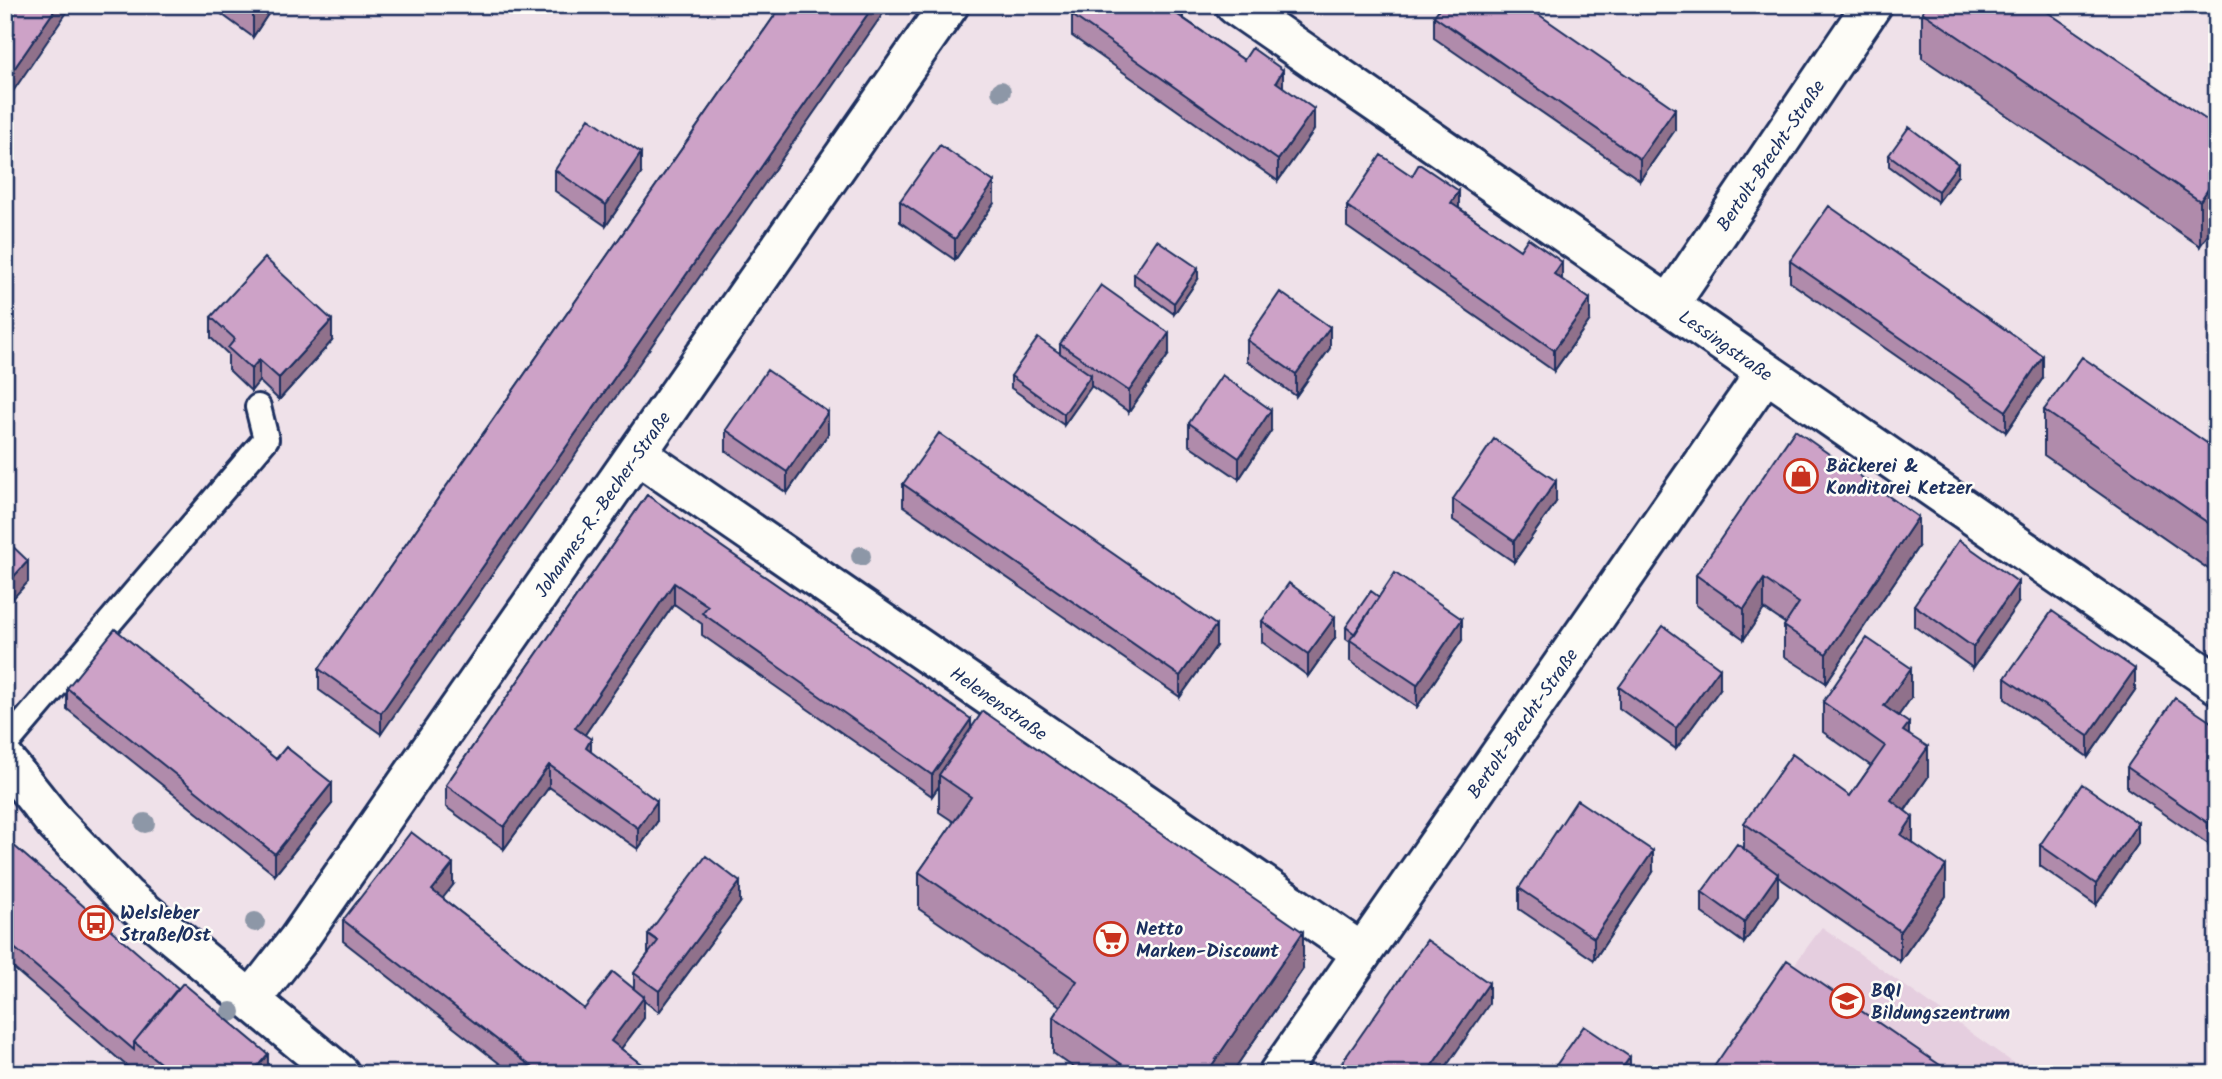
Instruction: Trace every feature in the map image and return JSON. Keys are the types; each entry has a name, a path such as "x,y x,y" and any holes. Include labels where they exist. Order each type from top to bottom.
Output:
{"street":[{"name":"Johannes-R.-Becher-Straße","path":"251,1000 306,929 949,5"},
{"name":"Lessingstraße","path":"1236,5 2217,684"},
{"name":"Bertolt-Brecht-Straße","path":"1668,305 1872,5"},
{"name":"Bertolt-Brecht-Straße","path":"1278,1074 1766,372"},
{"name":"Helenenstraße","path":"637,454 1362,953"},
{"path":"5,760 56,824 127,897 336,1073"}],"lane":[{"path":"5,745 266,439 258,407"}],"shaded area":[{"name":"BQI Bildungszentrum","path":"1822,927 2029,1074 1714,1074"}],"building":[{"path":"5,5 58,5 5,82"},
{"path":"782,5 874,5 381,713 319,669"},
{"path":"1079,5 1181,5 1175,13 1244,60 1252,48 1283,70 1276,82 1314,109 1278,160 1072,15"},
{"path":"1442,5 1525,5 1675,109 1640,159 1434,16"},
{"path":"1927,5 2037,5 2217,127 2217,176 2200,201 1922,12"},
{"path":"589,118 641,153 606,205 555,170"},
{"path":"1909,127 1958,164 1938,191 1889,155"},
{"path":"940,145 994,182 955,239 900,201"},
{"path":"1381,155 1412,176 1419,164 1459,191 1451,203 1520,250 1528,238 1562,262 1554,274 1590,299 1554,350 1347,206"},
{"path":"1829,206 2043,356 2006,411 1790,261"},
{"path":"1157,240 1198,268 1174,303 1134,274"},
{"path":"265,258 332,320 279,378 259,360 251,369 228,348 235,339 211,317"},
{"path":"1101,285 1169,333 1129,391 1060,344"},
{"path":"1280,292 1330,327 1296,374 1247,340"},
{"path":"1038,338 1091,375 1064,414 1011,376"},
{"path":"2082,357 2217,450 2217,529 2044,410"},
{"path":"767,370 828,412 787,472 726,430"},
{"path":"1222,375 1271,410 1239,458 1189,423"},
{"path":"1795,430 1918,517 1826,654 1784,626 1799,603 1764,579 1744,609 1696,575"},
{"path":"939,433 1216,625 1180,676 903,484"},
{"path":"1494,439 1556,481 1514,541 1453,499"},
{"path":"647,495 971,719 932,775 702,613 708,606 674,583 575,728 591,739 586,748 657,801 638,828 549,765 504,827 446,785"},
{"path":"5,539 28,561 5,586"},
{"path":"1959,540 2018,582 1973,647 1914,605"},
{"path":"1395,573 1462,619 1417,685 1350,640"},
{"path":"1289,583 1335,617 1308,654 1262,621"},
{"path":"1371,591 1379,597 1355,634 1346,627"},
{"path":"2052,611 2135,669 2088,736 2005,678"},
{"path":"1663,626 1720,668 1676,728 1619,687"},
{"path":"115,629 276,759 286,747 332,783 275,854 67,688"},
{"path":"1867,638 1911,668 1884,706 1909,723 1903,731 1928,747 1891,800 1913,817 1901,835 1946,866 1900,931 1744,823 1792,754 1850,796 1885,746 1823,702"},
{"path":"2175,698 2217,726 2217,810 2208,823 2127,767"},
{"name":"Netto Marken-Discount","path":"983,711 1303,932 1206,1074 1136,1074 1053,1017 1077,981 919,872 971,797 939,775"},
{"path":"2082,784 2138,823 2096,884 2040,845"},
{"path":"1577,800 1653,851 1594,938 1519,888"},
{"path":"411,832 453,864 432,890 584,1009 613,972 644,997 611,1041 654,1074 541,1074 343,920"},
{"path":"5,838 178,988 134,1042 134,1050 5,940"},
{"path":"1737,844 1778,874 1744,922 1702,892"},
{"path":"706,856 740,882 659,991 634,973 658,941 648,934"},
{"path":"1427,940 1489,983 1426,1074 1334,1074"},
{"path":"1787,960 1953,1074 1709,1074"},
{"path":"183,983 268,1054 251,1074 151,1074 160,1063 134,1042"},
{"path":"1584,1026 1630,1057 1618,1074 1550,1074"}],"place":[{"name":"Bäckerei & Konditorei Ketzer","path":"1801,476"},
{"name":"Welsleber Straße/Ost","path":"96,923"},
{"name":"Netto Marken-Discount","path":"1111,939"},
{"name":"BQI Bildungszentrum","path":"1847,1001"}]}
